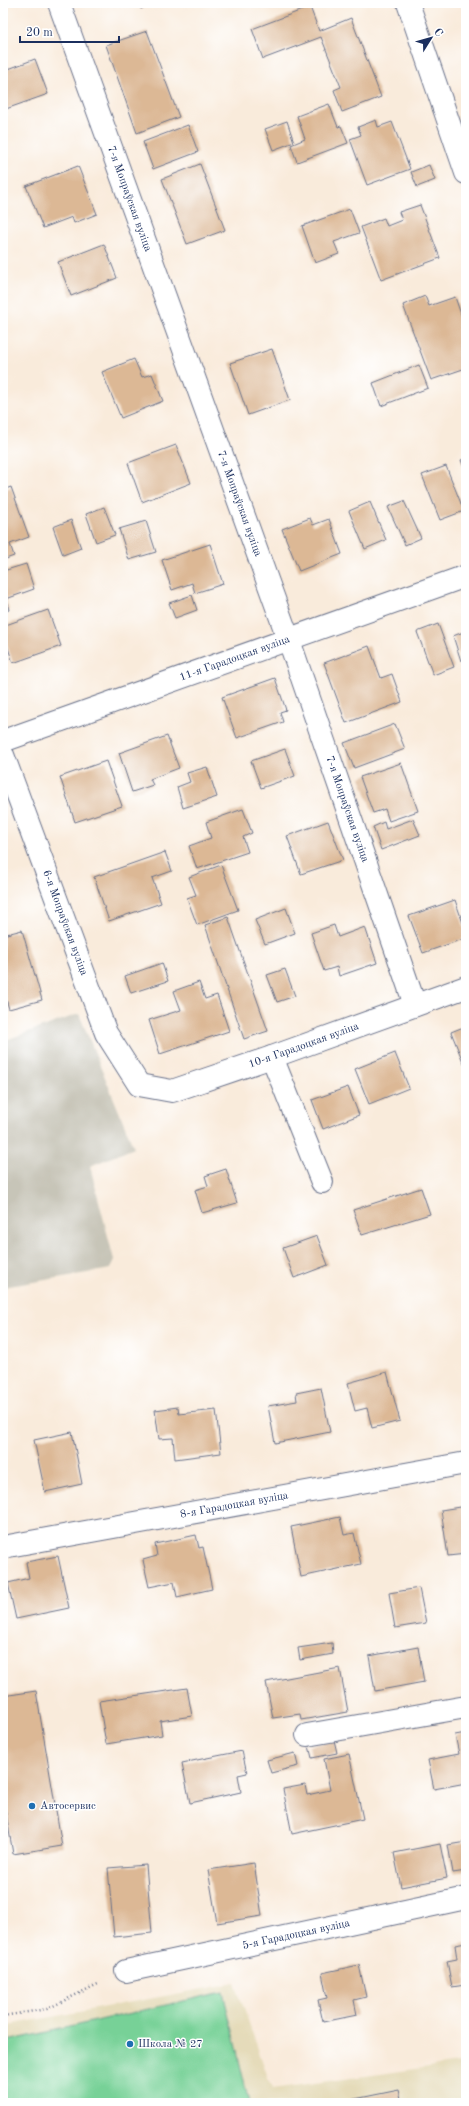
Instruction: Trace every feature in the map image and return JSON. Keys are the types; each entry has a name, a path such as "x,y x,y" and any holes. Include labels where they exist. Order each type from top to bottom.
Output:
{"street":[{"name":"7-я Мопраўская вуліца","path":"59,3 288,639 415,1006"},
{"path":"408,3 466,173"},
{"name":"11-я Гарадоцкая вуліца","path":"3,741 466,576"},
{"name":"6-я Мопраўская вуліца","path":"3,755 106,1033 139,1085"},
{"name":"10-я Гарадоцкая вуліца","path":"139,1085 172,1091 272,1058 466,987"},
{"path":"272,1058 322,1182"},
{"name":"8-я Гарадоцкая вуліца","path":"3,1547 466,1463"},
{"path":"307,1735 466,1707"},
{"name":"5-я Гарадоцкая вуліца","path":"126,1971 466,1898"}],"path":[{"path":"3,2016 47,2009 126,1971"}],"shaded area":[{"path":"79,1014 134,1148 90,1166 114,1260 111,1269 3,1287 3,1041"},
{"name":"Школа № 27","path":"235,1983 272,2089 466,2062 466,2103 3,2103 3,2026"}],"green space":[{"name":"Школа № 27","path":"223,1992 249,2103 3,2103 3,2042"}],"building":[{"path":"137,3 151,3 141,9"},
{"path":"310,7 319,31 351,18 381,97 342,112 334,90 341,87 321,37 263,59 252,29"},
{"path":"147,31 179,117 137,133 106,45"},
{"path":"35,59 48,94 3,110 3,71"},
{"path":"329,104 338,127 341,126 348,143 297,162 291,145 305,139 297,116"},
{"path":"376,120 378,127 392,122 410,169 367,185 350,139 361,135 358,127"},
{"path":"287,121 294,142 273,150 265,129"},
{"path":"188,125 198,152 153,169 143,142"},
{"path":"200,164 225,230 187,244 162,179"},
{"path":"429,165 435,180 417,187 411,172"},
{"path":"78,166 97,214 74,223 72,217 43,228 26,186"},
{"path":"420,205 440,258 381,280 361,227 384,218 387,226 402,220 399,212"},
{"path":"350,209 359,233 334,242 339,254 315,263 302,226"},
{"path":"104,244 117,278 71,296 58,262"},
{"path":"425,296 429,306 455,297 466,329 466,368 431,380 403,305"},
{"path":"272,349 290,400 248,415 230,363"},
{"path":"134,359 142,377 152,374 163,401 121,418 102,372"},
{"path":"419,365 428,388 381,406 373,383"},
{"path":"176,445 191,483 142,502 128,463"},
{"path":"466,458 466,472 461,460"},
{"path":"446,466 464,511 440,520 422,475"},
{"path":"11,487 29,537 10,544 14,556 3,560 3,490"},
{"path":"404,501 421,538 405,545 388,507"},
{"path":"370,502 386,540 365,549 349,511"},
{"path":"104,507 115,535 96,542 86,514"},
{"path":"310,518 313,525 329,519 342,554 299,571 282,529"},
{"path":"71,520 81,548 63,555 53,527"},
{"path":"146,521 156,552 129,560 119,529"},
{"path":"210,544 223,584 195,593 192,583 172,590 162,560"},
{"path":"26,564 34,589 6,599 9,610 3,612 3,571"},
{"path":"192,595 197,610 175,618 169,603"},
{"path":"48,610 61,646 13,663 3,633 3,626"},
{"path":"438,624 454,667 433,675 417,632"},
{"path":"466,631 466,659 461,661 453,636"},
{"path":"369,646 381,678 392,674 402,702 346,723 324,663"},
{"path":"275,678 286,710 280,712 283,722 237,738 222,697"},
{"path":"395,724 405,749 354,768 344,743"},
{"path":"167,736 179,768 150,779 153,785 132,792 119,753"},
{"path":"285,749 295,776 261,788 251,761"},
{"path":"106,761 122,806 75,822 60,777"},
{"path":"401,763 418,811 389,821 385,809 373,813 360,777"},
{"path":"207,767 217,797 183,808 177,787 190,782 187,773"},
{"path":"243,809 252,833 243,837 248,852 197,869 189,846 211,838 206,822"},
{"path":"413,819 420,835 381,850 373,827 384,822 386,829"},
{"path":"328,821 343,860 301,874 287,836"},
{"path":"165,852 172,871 152,878 161,903 109,921 94,877"},
{"path":"221,865 238,910 197,925 187,898 196,895 189,877"},
{"path":"455,900 466,932 466,938 423,953 409,916"},
{"path":"286,908 295,933 265,944 255,920"},
{"path":"228,917 268,1031 244,1039 205,925"},
{"path":"334,925 338,937 365,927 377,963 339,976 337,967 324,971 311,933"},
{"path":"22,930 42,1000 9,1009 3,989 3,935"},
{"path":"162,963 168,981 131,993 125,976"},
{"path":"285,969 295,996 277,1002 267,975"},
{"path":"199,982 205,999 217,995 229,1031 160,1054 149,1020 181,1010 174,991"},
{"path":"466,1026 466,1069 451,1032"},
{"path":"395,1053 409,1088 369,1104 355,1069"},
{"path":"348,1087 359,1115 323,1129 312,1100"},
{"path":"226,1169 237,1203 202,1213 195,1190 208,1186 205,1176"},
{"path":"421,1188 430,1214 362,1235 353,1210"},
{"path":"317,1236 328,1265 294,1278 283,1248"},
{"path":"387,1372 400,1421 372,1428 367,1408 355,1411 348,1383"},
{"path":"321,1388 330,1432 275,1443 268,1406 297,1401 296,1393"},
{"path":"178,1407 179,1414 216,1410 221,1453 175,1459 173,1438 159,1439 155,1410"},
{"path":"72,1432 82,1484 45,1492 34,1440"},
{"path":"466,1506 466,1554 448,1556 441,1510"},
{"path":"340,1517 344,1535 354,1533 361,1564 301,1577 291,1527"},
{"path":"196,1535 199,1548 203,1547 212,1589 177,1597 174,1582 149,1587 143,1560 157,1556 155,1544"},
{"path":"58,1556 69,1608 16,1619 8,1583 29,1578 26,1562"},
{"path":"419,1588 426,1623 395,1628 389,1593"},
{"path":"332,1643 333,1654 300,1660 298,1648"},
{"path":"418,1647 424,1682 375,1691 369,1656"},
{"path":"340,1668 348,1712 301,1720 300,1714 273,1718 266,1682"},
{"path":"187,1688 192,1716 160,1721 162,1735 106,1744 99,1701"},
{"path":"36,1691 62,1846 13,1854 3,1795 3,1696"},
{"path":"466,1733 466,1783 434,1789 428,1760 459,1754 455,1735"},
{"path":"334,1740 337,1753 312,1758 309,1746"},
{"path":"242,1751 247,1773 238,1775 241,1792 190,1803 182,1763"},
{"path":"295,1753 298,1766 271,1773 267,1760"},
{"path":"349,1754 363,1819 292,1834 283,1789 305,1785 307,1795 330,1790 324,1759"},
{"path":"466,1842 466,1871 453,1873 448,1845"},
{"path":"440,1844 447,1878 401,1887 394,1853"},
{"path":"254,1863 262,1916 217,1923 208,1870"},
{"path":"146,1865 152,1933 114,1937 108,1868"},
{"path":"466,1943 466,1988 465,1985 452,1987 447,1961 457,1959 455,1945"},
{"path":"359,1965 366,1997 354,2000 357,2015 323,2022 318,2000 327,1998 322,1973"},
{"path":"399,2090 402,2103 340,2103 340,2102"}],"place":[{"name":"Автосервис","path":"32,1806"},
{"name":"Школа № 27","path":"130,2044"}]}
